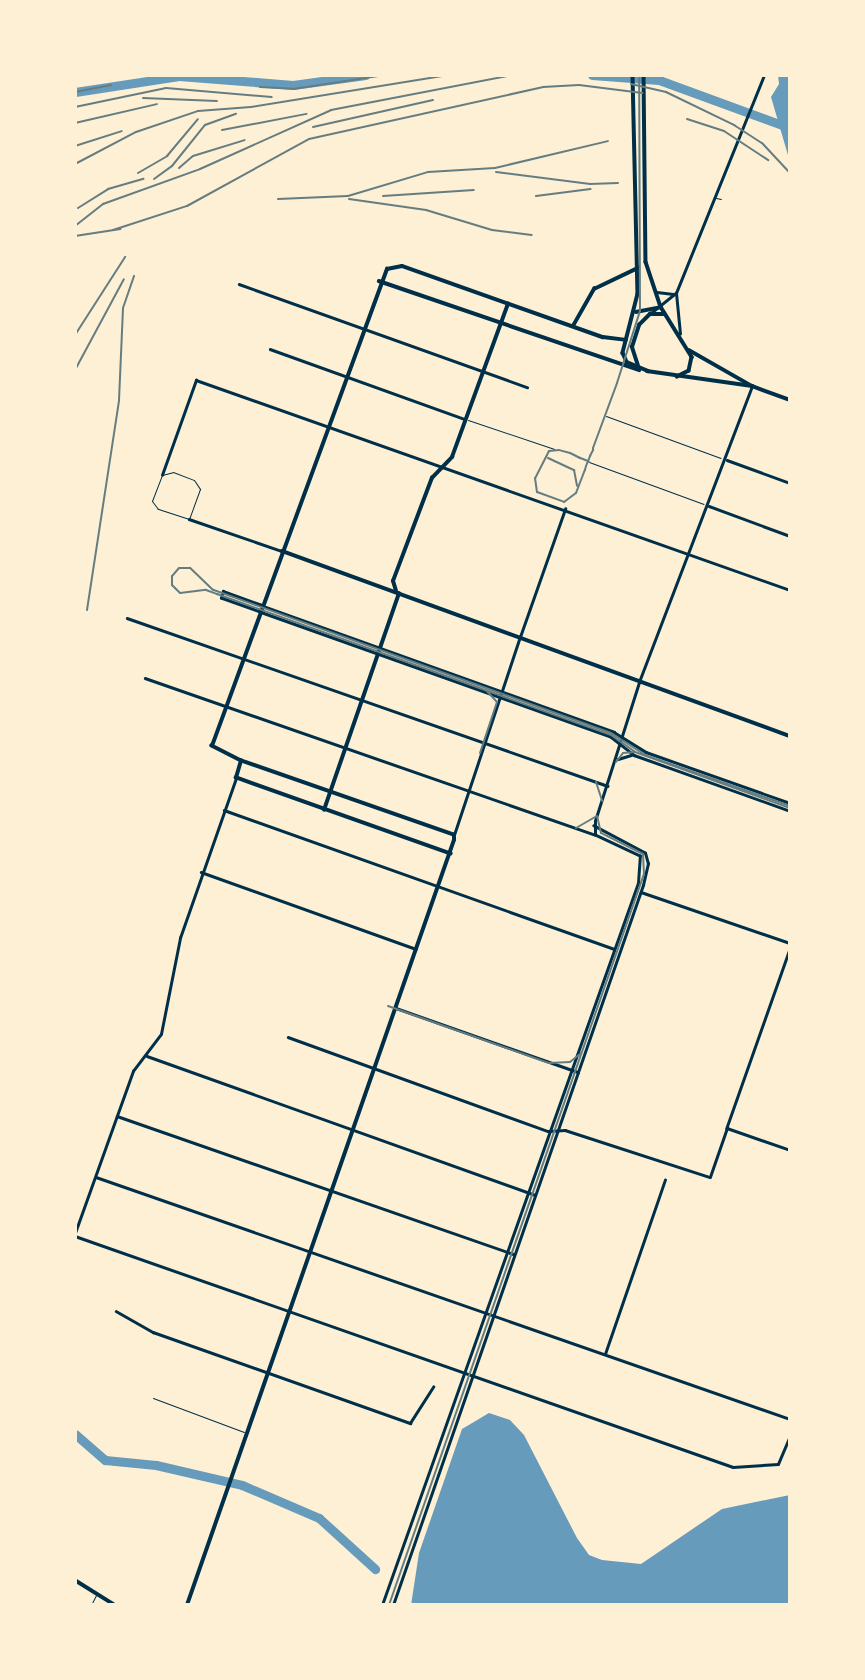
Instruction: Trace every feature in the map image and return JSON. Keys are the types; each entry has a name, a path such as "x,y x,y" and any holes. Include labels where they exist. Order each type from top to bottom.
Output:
{"main road":[{"path":"634,75 638,268 636,313 626,340 624,358 648,371"},
{"path":"644,75 648,274 661,307 688,349 752,386 790,400"},
{"path":"187,1605 451,854 454,835 212,750 226,704 379,281 391,267 402,266 620,343 626,340"},
{"path":"573,326 594,289 638,268"},
{"path":"379,281 618,366 677,377 752,386"},
{"path":"324,810 399,593 393,581 432,478 445,467 466,420 508,304"},
{"path":"636,313 661,307"},
{"path":"648,371 638,367 632,355 639,326 650,314 658,312 667,317"},
{"path":"677,377 692,364 688,349"},
{"path":"282,551 790,736"},
{"path":"241,761 236,778 451,854"},
{"path":"75,1580 115,1605"}],"street":[{"path":"650,314 676,293 718,198 764,75"},
{"path":"239,284 527,387"},
{"path":"653,288 662,296 676,293"},
{"path":"676,293 680,336 684,344"},
{"path":"270,349 466,420"},
{"path":"162,475 196,380 790,590"},
{"path":"595,835 594,826 639,682 727,460 752,386"},
{"path":"727,460 790,483"},
{"path":"709,506 790,536"},
{"path":"454,835 467,789 565,509"},
{"path":"189,519 282,551"},
{"path":"634,755 620,743 501,694 382,648 223,592 221,598 379,655 501,694 621,737 646,752 790,803"},
{"path":"127,618 608,786"},
{"path":"145,678 347,745 595,835 640,856 642,864 634,894 548,1130 382,1605"},
{"path":"616,762 626,755 634,755 790,811"},
{"path":"236,778 180,938 160,1034 147,1056 133,1071 75,1235 733,1467 778,1464 790,1436"},
{"path":"224,810 614,949"},
{"path":"393,1605 641,892 648,864 645,853 594,826"},
{"path":"201,872 416,949"},
{"path":"634,894 641,892 790,943"},
{"path":"288,1037 548,1130 557,1129 710,1177 790,949"},
{"path":"396,1008 578,1072"},
{"path":"147,1056 535,1195"},
{"path":"117,1116 514,1255"},
{"path":"727,1128 790,1150"},
{"path":"96,1177 790,1419"},
{"path":"605,1354 665,1180"},
{"path":"116,1311 153,1332 410,1423 433,1387"}],"lane":[{"path":"606,416 727,460"},
{"path":"466,420 554,449"},
{"path":"589,462 709,506"},
{"path":"173,472 194,480 200,489 189,519 158,509 152,502 162,475 173,472"},
{"path":"153,1398 246,1433"},
{"path":"91,1605 97,1593"}],"water":[{"path":"778,75 790,75 790,162 771,97 779,84"},
{"path":"489,1413 510,1420 524,1435 577,1538 589,1555 602,1560 641,1564 722,1509 790,1495 790,1605 411,1605 419,1553 462,1429"}],"waterway":[{"path":"75,92 179,76 293,85 365,75"},
{"path":"592,75 659,80 790,128"},
{"path":"75,1434 105,1460 156,1465 242,1485 319,1518 375,1569"}],"tram line":[{"path":"589,462 588,461 580,458 570,453 549,451 535,478 537,492 564,502 576,493 586,466 590,456 593,450 617,383 640,311 639,75"},
{"path":"548,458 574,470 577,486"},
{"path":"790,806 645,755 611,733 213,590 190,568 179,568 172,576 172,585 180,593 206,590 611,735 635,752 790,808"},
{"path":"480,753 497,702 486,690"},
{"path":"616,762 623,753 635,752"},
{"path":"596,782 602,801"},
{"path":"576,828 597,816"},
{"path":"389,1605 644,874 643,854 601,833 597,816"},
{"path":"388,1006 549,1063 570,1062 581,1053"}],"railway":[{"path":"260,87 293,89 385,75"},
{"path":"75,164 136,132 198,111 251,107 448,75"},
{"path":"75,226 103,204 200,169 331,110 512,75"},
{"path":"631,84 666,92 734,125 762,143 790,173"},
{"path":"75,92 111,85"},
{"path":"113,230 187,206 309,139 543,87 579,85 642,93"},
{"path":"75,107 166,88 272,97"},
{"path":"143,98 217,101"},
{"path":"313,127 433,100"},
{"path":"75,123 157,104"},
{"path":"154,179 172,166 205,125 236,114"},
{"path":"222,130 306,114"},
{"path":"138,173 167,156 198,119"},
{"path":"687,119 724,131 768,160"},
{"path":"75,146 122,131"},
{"path":"179,168 193,156 245,140"},
{"path":"278,199 348,196 428,172 495,168 608,141"},
{"path":"496,172 590,184 618,183"},
{"path":"78,208 108,189 144,179"},
{"path":"536,196 591,189"},
{"path":"383,196 474,190"},
{"path":"349,199 426,210 492,230 532,235"},
{"path":"75,236 120,229"},
{"path":"75,335 125,257"},
{"path":"87,610 119,400 123,308 134,276"},
{"path":"75,370 124,279"}]}
